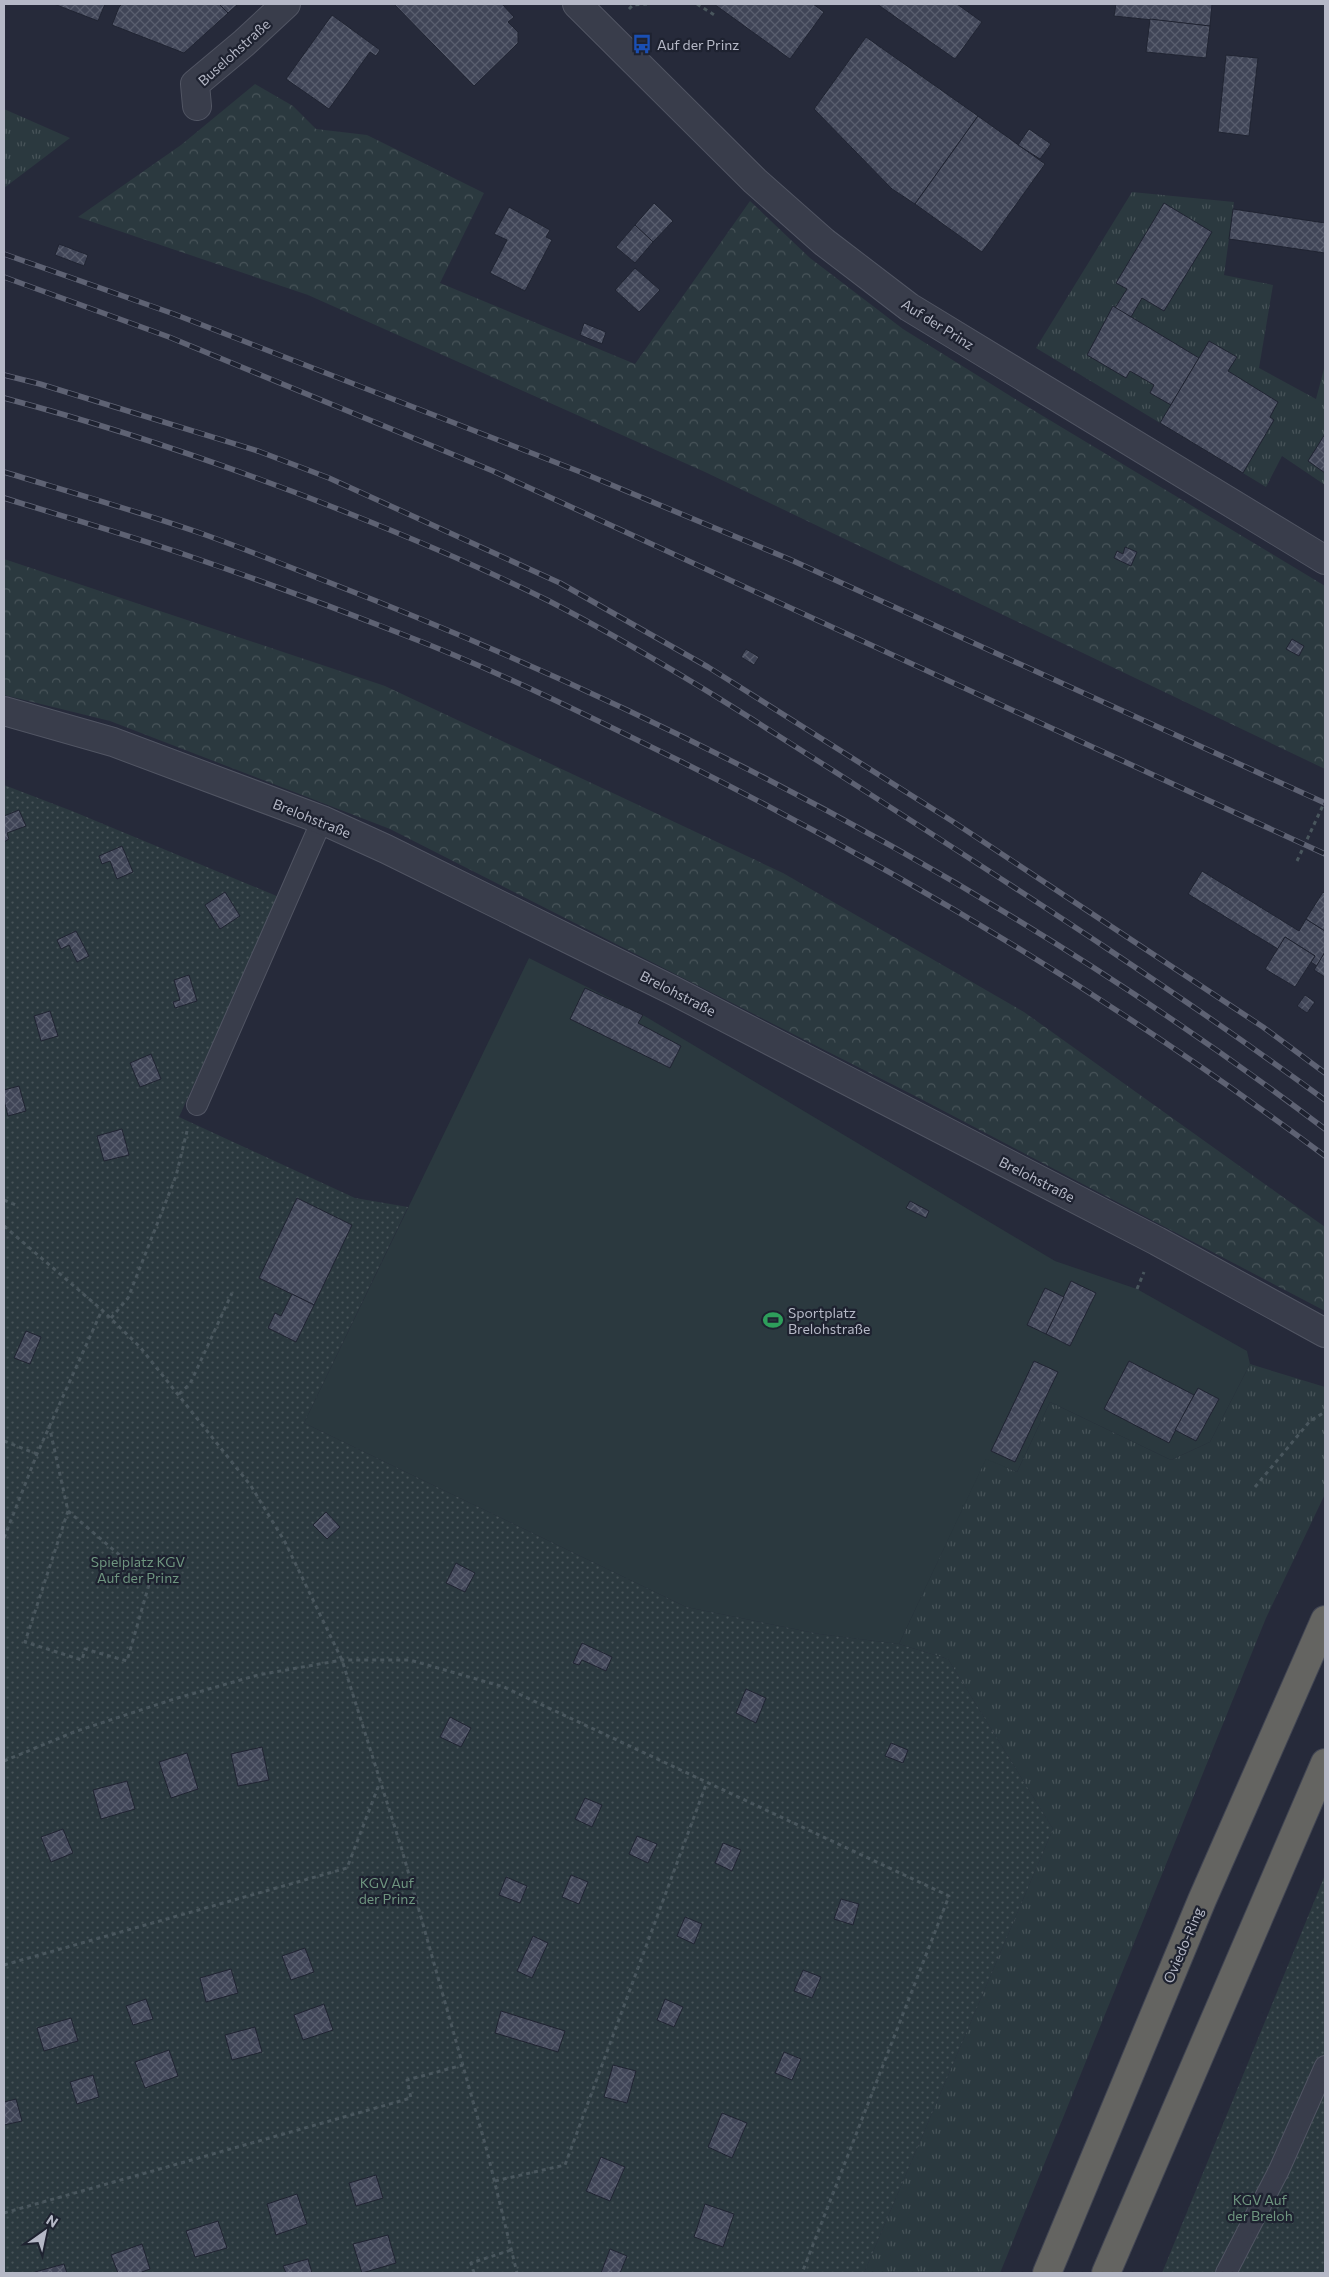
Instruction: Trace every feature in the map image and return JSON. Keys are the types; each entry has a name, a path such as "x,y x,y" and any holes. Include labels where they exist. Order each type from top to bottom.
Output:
{"highway":[{"name":"Oviedo-Ring","path":"1047,2273 1202,1900 1325,1620"},
{"path":"1106,2273 1325,1764"}],"street":[{"name":"Buselohstraße","path":"197,106 195,84 244,43 286,4"},
{"name":"Auf der Prinz","path":"577,4 755,181 824,242 909,307 1325,560"},
{"name":"Brelohstraße","path":"4,711 113,742 322,820 674,991 1148,1237 1325,1334"}],"lane":[{"path":"197,1105 322,820"},
{"path":"1226,2273 1279,2170 1325,2066"}],"path":[{"path":"697,4 716,16"},
{"path":"1297,861 1325,801"},
{"path":"110,1318 128,1298 176,1176 190,1119 197,1105"},
{"path":"4,1200 18,1206"},
{"path":"4,1226 102,1310 140,1347 251,1486 285,1542 342,1660 402,1850 495,2181 517,2273"},
{"path":"1137,1289 1144,1271"},
{"path":"179,1394 190,1384 232,1293"},
{"path":"4,1538 49,1425 102,1310"},
{"path":"1255,1487 1310,1420 1325,1412"},
{"path":"49,1425 68,1511 25,1642 82,1660 85,1649 127,1661 150,1581 68,1511"},
{"path":"4,1441 37,1454"},
{"path":"4,1761 74,1732 174,1699 258,1675 342,1660 410,1660 504,1687 949,1896 802,2273"},
{"path":"4,1965 347,1868 380,1782"},
{"path":"495,2181 566,2165 707,1782"},
{"path":"4,2213 411,2098 407,2080 463,2065"},
{"path":"474,2273 471,2263 511,2250"}],"green space":[{"path":"255,84 293,106 316,129 367,135 484,193 440,283 635,364 750,201 810,258 903,329 1033,410 1325,586 1325,769 705,472 308,295 78,217 181,145"},
{"path":"4,109 70,138 4,188"},
{"path":"1132,192 1234,202 1224,275 1273,285 1259,368 1316,399 1325,365 1325,485 1282,456 1266,487 1036,348"},
{"path":"4,559 385,686 783,873 1024,1012 1325,1227 1325,1311 919,1098 390,829 110,721 4,695"},
{"name":"KGV Auf der Prinz","path":"4,785 72,811 279,897 179,1117 355,1198 408,1207 304,1423 686,1607 819,1634 899,1644 948,1659 1053,1829 864,2273 4,2273"},
{"name":"Sportplatz Brelohstraße","path":"529,958 643,1015 1055,1261 1137,1289 1247,1351 1250,1364 1210,1442 1171,1460 1050,1402 1017,1472 986,1459 899,1644 819,1634 686,1607 304,1423"},
{"path":"1250,1364 1325,1387 1325,1494 1266,1618 1000,2273 864,2273 1053,1829 948,1659 899,1644 986,1458 1017,1472 1050,1402 1171,1460 1210,1442"},
{"name":"KGV Auf der Breloh","path":"1325,1875 1325,2273 1162,2273"}],"building":[{"path":"54,4 105,4 98,21"},
{"path":"122,4 219,4 228,13 184,53 112,25"},
{"path":"219,4 238,4 228,13"},
{"path":"394,4 502,4 514,17 508,22 518,32 518,43 474,86"},
{"path":"714,4 813,4 824,12 790,59"},
{"path":"877,4 957,4 982,22 955,59"},
{"path":"1116,4 1212,4 1210,26 1114,16"},
{"path":"332,15 380,50 376,56 370,52 329,109 286,79"},
{"path":"1150,19 1210,26 1206,58 1146,52"},
{"path":"866,37 978,116 915,204 892,189 814,109"},
{"path":"1226,55 1258,58 1249,136 1218,132"},
{"path":"978,116 1045,164 982,252 915,204"},
{"path":"1029,129 1051,144 1040,159 1018,145"},
{"path":"654,203 673,221 653,242 635,225"},
{"path":"1164,203 1212,232 1164,311 1142,298 1131,317 1115,308 1127,289 1116,283"},
{"path":"509,207 550,230 546,237 552,240 525,291 490,273 507,240 494,234"},
{"path":"1233,209 1325,223 1325,253 1229,239"},
{"path":"635,225 653,242 635,263 616,247"},
{"path":"59,244 88,255 84,266 55,255"},
{"path":"635,268 660,290 639,312 615,290"},
{"path":"1113,306 1199,358 1171,405 1150,393 1154,385 1130,371 1126,378 1087,355"},
{"path":"584,323 606,332 602,344 580,335"},
{"path":"1209,341 1237,357 1228,371 1278,402 1270,417 1274,420 1243,473 1160,423"},
{"path":"1325,434 1325,473 1308,461"},
{"path":"1125,547 1137,552 1131,566 1114,558 1117,551 1123,554"},
{"path":"1292,639 1304,646 1299,656 1286,649"},
{"path":"746,649 759,657 754,665 741,657"},
{"path":"19,810 26,826 7,833 9,839 4,842 4,816"},
{"path":"122,846 133,872 117,879 110,861 102,864 99,856"},
{"path":"1202,871 1299,931 1306,919 1325,931 1325,952 1317,966 1311,962 1315,956 1285,937 1278,949 1188,894"},
{"path":"225,892 240,916 220,929 205,905"},
{"path":"1323,892 1325,894 1325,931 1306,919"},
{"path":"76,931 89,956 77,962 69,945 61,949 57,940"},
{"path":"1285,937 1315,956 1295,987 1265,969"},
{"path":"1325,952 1325,977 1314,970"},
{"path":"189,975 197,1001 175,1008 173,1002 180,1000 174,980"},
{"path":"585,988 643,1015 638,1023 681,1046 670,1068 570,1019"},
{"path":"1305,995 1315,1002 1307,1013 1297,1006"},
{"path":"50,1011 58,1036 41,1041 34,1016"},
{"path":"151,1054 161,1079 140,1087 130,1063"},
{"path":"19,1086 26,1111 8,1116 4,1100 4,1090"},
{"path":"122,1129 129,1155 104,1161 97,1136"},
{"path":"297,1198 352,1225 314,1305 259,1278"},
{"path":"910,1201 929,1211 926,1218 906,1208"},
{"path":"1071,1281 1096,1293 1070,1346 1046,1334"},
{"path":"1045,1288 1064,1297 1046,1334 1027,1325"},
{"path":"292,1294 314,1305 296,1342 268,1328 275,1313 281,1316"},
{"path":"26,1331 41,1337 30,1364 14,1358"},
{"path":"1034,1361 1058,1372 1015,1462 991,1451"},
{"path":"1129,1361 1194,1395 1169,1443 1104,1409"},
{"path":"1198,1388 1219,1399 1196,1441 1175,1430"},
{"path":"326,1512 340,1527 327,1539 313,1525"},
{"path":"456,1563 475,1573 465,1592 446,1583"},
{"path":"582,1643 612,1657 606,1671 582,1660 579,1665 573,1663"},
{"path":"746,1689 766,1698 756,1723 736,1713"},
{"path":"450,1717 471,1728 461,1747 440,1737"},
{"path":"891,1743 908,1750 903,1763 885,1756"},
{"path":"262,1747 269,1780 238,1786 231,1754"},
{"path":"187,1753 198,1789 171,1798 159,1762"},
{"path":"127,1781 135,1809 101,1819 93,1790"},
{"path":"585,1798 602,1805 592,1827 575,1819"},
{"path":"63,1829 73,1853 51,1862 41,1837"},
{"path":"637,1836 657,1844 648,1863 629,1854"},
{"path":"723,1843 741,1850 732,1871 715,1863"},
{"path":"571,1875 588,1882 579,1904 562,1897"},
{"path":"506,1877 527,1886 520,1903 499,1895"},
{"path":"841,1899 859,1904 853,1925 834,1919"},
{"path":"685,1917 702,1924 694,1944 677,1936"},
{"path":"533,1936 548,1943 532,1978 517,1971"},
{"path":"305,1948 314,1972 291,1980 282,1956"},
{"path":"231,1969 238,1993 206,2002 200,1978"},
{"path":"803,1970 821,1977 812,1998 794,1991"},
{"path":"146,1999 153,2019 133,2025 126,2006"},
{"path":"665,1999 683,2007 674,2027 657,2020"},
{"path":"324,2004 333,2030 303,2040 294,2015"},
{"path":"501,2011 565,2031 558,2052 495,2033"},
{"path":"71,2018 78,2041 44,2051 37,2028"},
{"path":"255,2027 262,2052 232,2060 225,2035"},
{"path":"169,2050 178,2076 145,2088 135,2062"},
{"path":"784,2052 801,2059 792,2080 775,2073"},
{"path":"613,2065 636,2071 627,2103 604,2097"},
{"path":"93,2075 99,2097 77,2104 70,2082"},
{"path":"16,2099 22,2121 4,2125 4,2102"},
{"path":"722,2113 747,2123 732,2158 708,2147"},
{"path":"601,2157 625,2167 610,2201 586,2191"},
{"path":"376,2175 383,2198 356,2206 349,2183"},
{"path":"297,2194 307,2224 276,2235 267,2204"},
{"path":"705,2204 734,2214 723,2247 694,2237"},
{"path":"218,2221 227,2248 195,2257 186,2231"},
{"path":"388,2235 396,2263 362,2273 353,2244"},
{"path":"142,2244 150,2269 139,2273 118,2273 111,2255"},
{"path":"610,2249 627,2256 620,2273 601,2273"},
{"path":"308,2259 312,2273 286,2273 283,2266"},
{"path":"64,2264 67,2273 35,2273 35,2272"}],"railway":[{"path":"4,254 174,314 583,473 789,559 1325,803"},
{"path":"4,277 169,337 493,471 1325,854"},
{"path":"4,375 40,384 258,451 329,478 560,583 708,667 952,821 1263,1027 1325,1073"},
{"path":"4,398 134,436 263,480 424,544 549,601 675,672 879,800 1160,984 1325,1100"},
{"path":"4,472 178,526 328,582 460,635 591,693 719,755 846,821 970,891 1091,966 1210,1045 1325,1129"},
{"path":"4,498 189,556 399,633 510,679 690,766 855,853 1016,947 1173,1048 1325,1156"}],"place":[{"name":"Auf der Prinz","path":"642,44"},
{"name":"Sportplatz Brelohstraße","path":"773,1320"}],"park label":[{"name":"Spielplatz KGV Auf der Prinz","path":"138,1569"}]}
